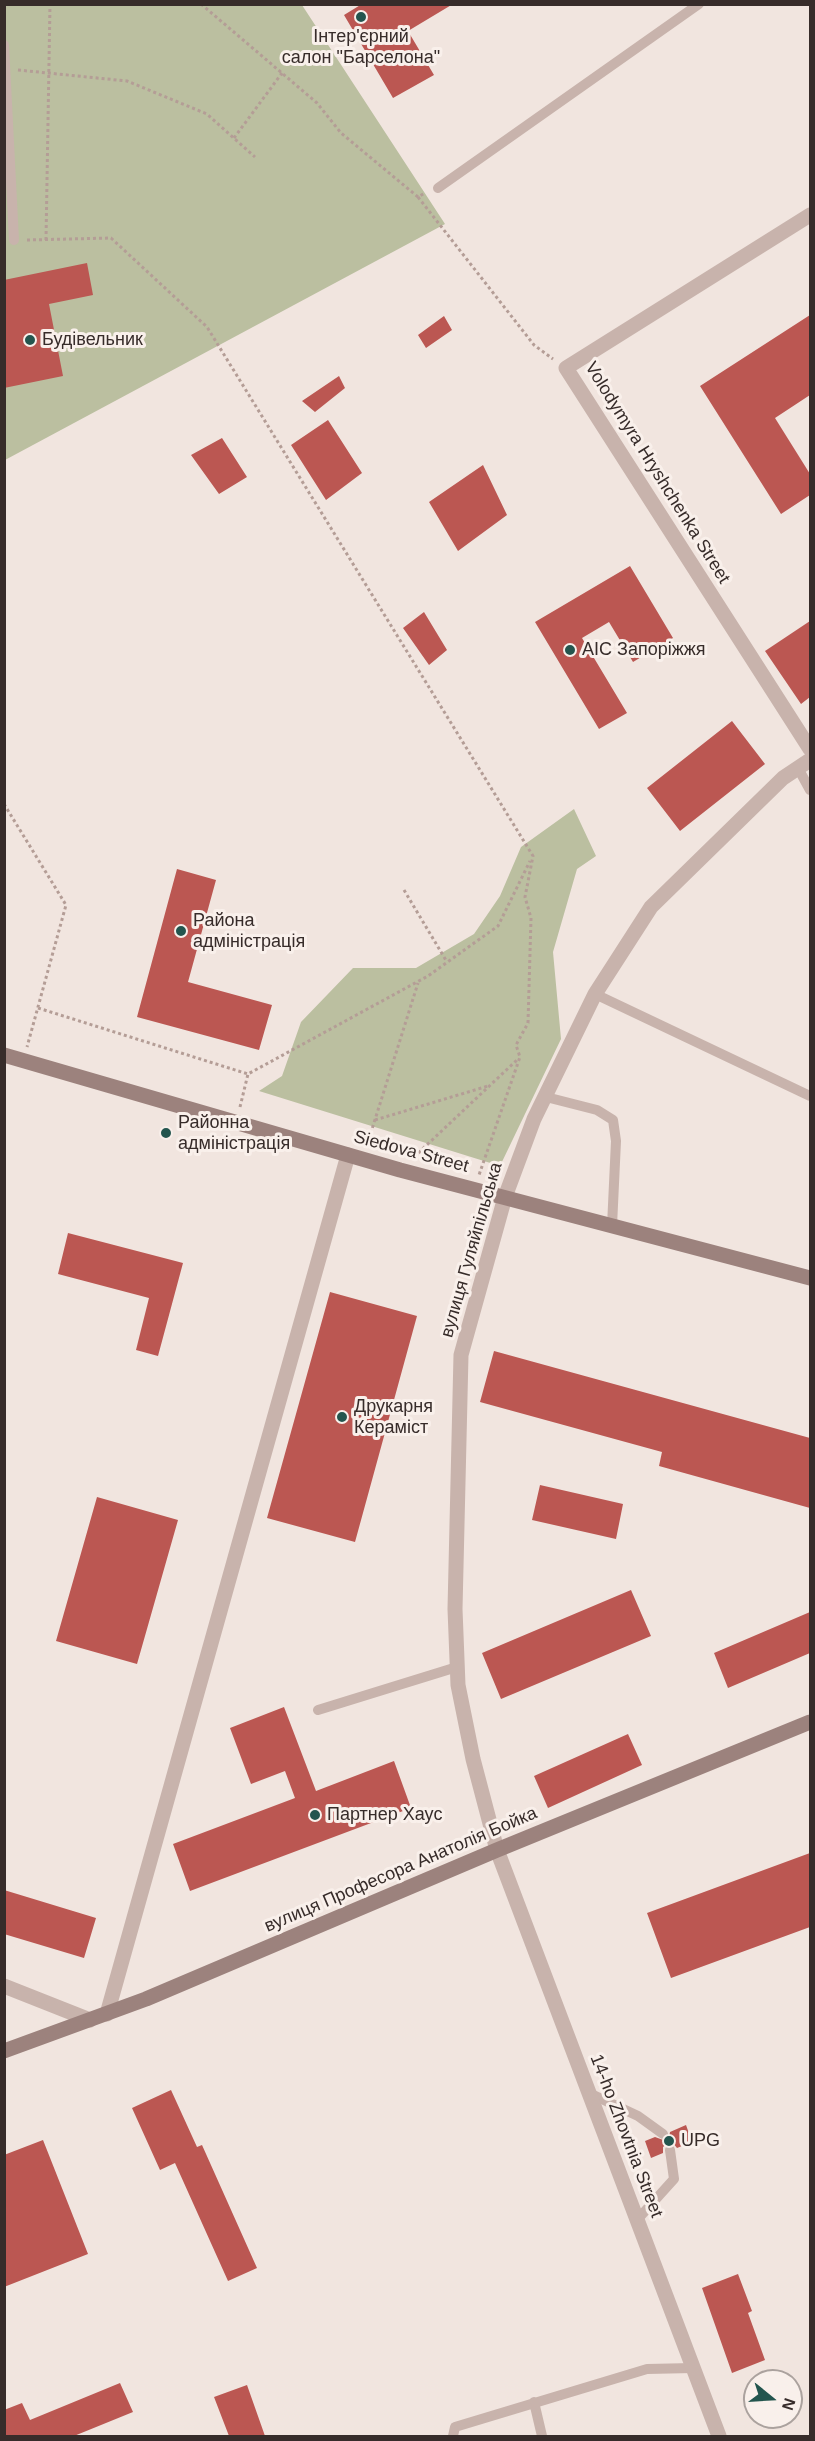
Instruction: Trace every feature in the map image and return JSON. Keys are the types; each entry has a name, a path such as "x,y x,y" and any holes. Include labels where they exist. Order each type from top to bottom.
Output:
{"main road":[{"name":"Siedova Street","path":"4,1055 400,1170 810,1278"},
{"name":"вулиця Професора Анатолія Бойка","path":"4,2051 146,1999 497,1850 810,1722"}],"street":[{"name":"Volodymyra Hryshchenka Street","path":"810,215 566,368 810,749"},
{"name":"вулиця Гуляйпільська","path":"497,1850 473,1759 458,1685 455,1609 461,1355 505,1197 534,1119 595,994 651,907 783,778 804,764"},
{"path":"107,2014 356,1157"},
{"name":"14-ho Zhovtnia Street","path":"497,1850 719,2436"},
{"path":"4,1986 90,2020"}],"lane":[{"path":"438,188 687,8 699,4"},
{"path":"4,45 14,240"},
{"path":"804,764 810,790"},
{"path":"595,994 810,1096"},
{"path":"546,1097 597,1110 613,1120 616,1141 612,1226"},
{"path":"318,1710 458,1667"},
{"path":"589,2092 638,2116 663,2134"},
{"path":"637,2220 674,2179 670,2150"},
{"path":"453,2436 455,2427 647,2369 693,2368"},
{"path":"534,2402 542,2436"}],"path":[{"path":"46,240 50,4"},
{"path":"201,4 317,103 341,133 418,197 534,345 566,368"},
{"path":"6,70 49,72 127,81 207,114 255,157"},
{"path":"234,138 282,73"},
{"path":"418,197 438,188"},
{"path":"14,240 111,238 207,327 533,856 525,897 531,918 528,1023 516,1045 519,1058 475,1190"},
{"path":"4,804 66,905 24,1061"},
{"path":"38,1008 248,1074 419,981 498,926 533,856"},
{"path":"404,890 447,962"},
{"path":"356,1157 375,1120 419,981"},
{"path":"400,1170 519,1058"},
{"path":"236,1122 248,1074"},
{"path":"375,1120 489,1086"}],"green space":[{"path":"5,5 302,5 445,224 5,460"},
{"path":"574,809 596,856 577,869 553,952 561,1039 500,1166 259,1091 282,1076 301,1022 353,968 416,968 474,934 500,896 521,847"}],"building":[{"path":"362,4 453,4 408,31 434,75 393,98 344,15"},
{"name":"Будівельник","path":"87,263 93,295 49,304 63,376 4,388 4,280"},
{"path":"810,315 810,395 775,418 810,474 810,495 781,514 700,386"},
{"path":"444,316 452,330 426,348 418,335"},
{"path":"339,376 345,388 315,412 302,401"},
{"path":"328,420 362,473 326,500 291,445"},
{"path":"222,438 247,477 219,494 191,455"},
{"path":"483,465 507,515 458,551 429,502"},
{"name":"АІС Запоріжжя","path":"630,566 673,638 633,662 609,622 582,638 627,713 599,729 535,622"},
{"path":"424,612 447,650 429,665 403,628"},
{"path":"810,621 810,697 801,704 765,651"},
{"path":"732,721 765,764 680,831 647,788"},
{"name":"Района адміністрація","path":"177,869 216,880 188,982 272,1005 259,1050 137,1017"},
{"path":"68,1233 183,1263 158,1356 136,1350 149,1298 58,1274"},
{"name":"Друкарня Кераміст","path":"330,1292 417,1316 355,1542 267,1518"},
{"path":"494,1351 810,1438 810,1508 659,1466 662,1452 480,1402"},
{"path":"540,1485 623,1504 616,1539 532,1520"},
{"path":"97,1497 178,1520 137,1664 56,1641"},
{"path":"631,1590 651,1636 501,1699 482,1653"},
{"path":"810,1612 810,1653 728,1688 714,1653"},
{"path":"284,1707 316,1791 394,1761 411,1808 190,1891 173,1844 295,1798 285,1771 251,1784 230,1728"},
{"path":"628,1734 642,1765 548,1808 534,1776"},
{"path":"810,1853 810,1927 671,1978 647,1913"},
{"path":"4,1890 96,1918 84,1958 4,1934"},
{"path":"171,2090 197,2147 202,2145 257,2268 228,2281 175,2163 160,2170 132,2108"},
{"name":"UPG","path":"686,2125 692,2142 677,2148 673,2143 668,2143 663,2147 663,2153 651,2158 645,2141 655,2137 666,2141 670,2132"},
{"path":"43,2140 88,2254 4,2287 4,2155"},
{"path":"738,2274 752,2311 748,2313 765,2360 732,2373 702,2288"},
{"path":"120,2383 133,2412 74,2436 4,2436 4,2410 22,2403 30,2420"},
{"path":"247,2385 265,2436 229,2436 214,2397"}],"place":[{"name":"Інтер'єрний салон \"Барселона\"","path":"361,17"},
{"name":"Будівельник","path":"30,340"},
{"name":"АІС Запоріжжя","path":"570,650"},
{"name":"Района адміністрація","path":"181,931"},
{"name":"Районна адміністрація","path":"166,1133"},
{"name":"Друкарня Кераміст","path":"342,1417"},
{"name":"Партнер Хаус","path":"315,1815"},
{"name":"UPG","path":"669,2141"}]}
